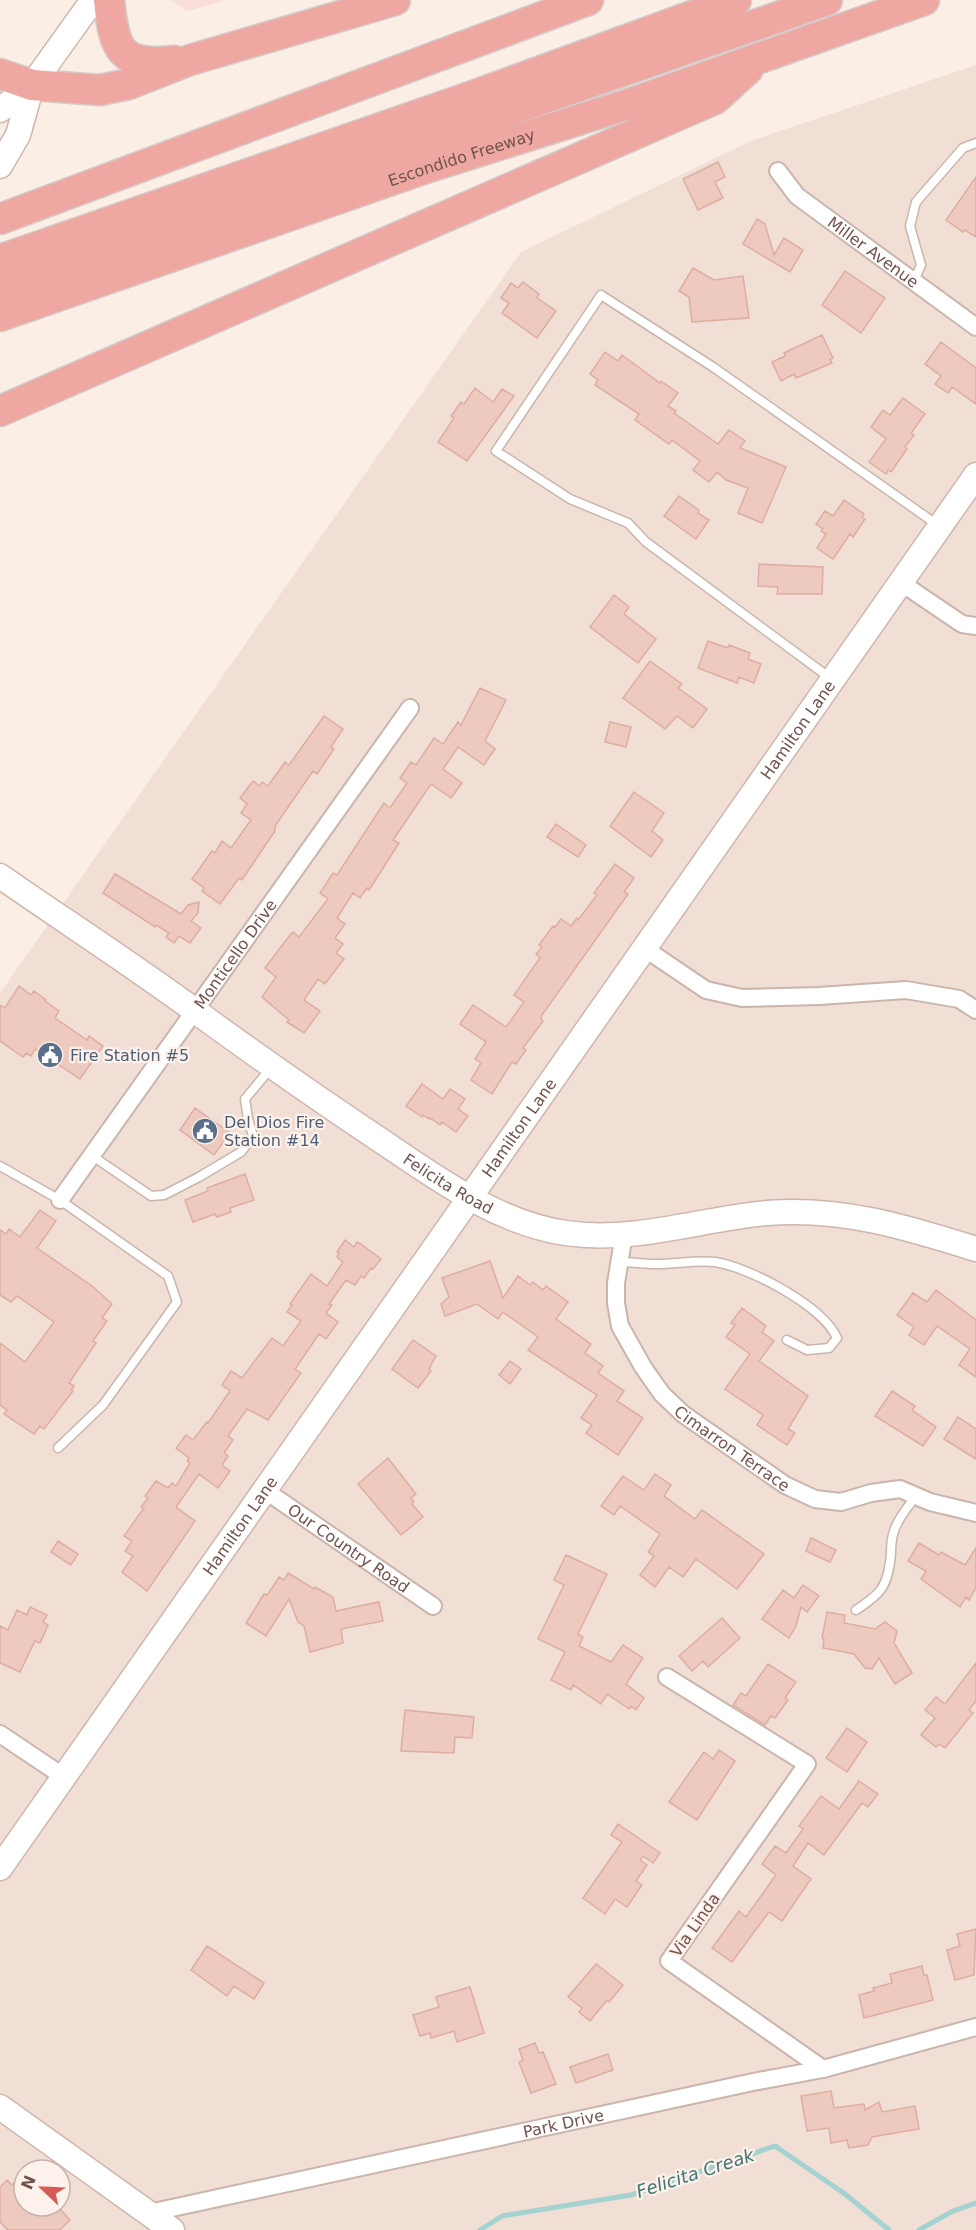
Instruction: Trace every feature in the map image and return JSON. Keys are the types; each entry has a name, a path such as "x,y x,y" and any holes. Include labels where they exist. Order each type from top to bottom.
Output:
{"highway":[{"path":"109,0 112,28 117,44 130,57 154,64 189,60"},
{"path":"0,74 32,85 100,90 129,84 189,60 395,0"},
{"path":"0,219 588,0"},
{"path":"0,260 470,97 736,0"},
{"path":"0,287 827,0"},
{"name":"Escondido Freeway","path":"0,316 426,168 635,102 924,0"},
{"path":"0,411 715,99 759,59"},
{"path":"426,168 580,85"}],"street":[{"path":"0,110 32,85 93,0"},
{"path":"0,166 18,135 32,85"},
{"name":"Miller Avenue","path":"778,171 797,196 976,327"},
{"name":"Hamilton Lane","path":"0,1868 263,1489 976,475"},
{"path":"900,582 962,624 976,626"},
{"name":"Monticello Drive","path":"60,1200 410,708"},
{"name":"Felicita Road","path":"0,876 196,1011 272,1067 442,1182 500,1212 564,1233 594,1236 624,1234 768,1213 820,1213 870,1218 904,1226 976,1249"},
{"path":"644,948 706,990 742,998 906,990 958,999 976,1010"},
{"name":"Cimarron Terrace","path":"624,1234 616,1303 620,1326 643,1367 662,1394 683,1414 785,1485 815,1499 841,1502 871,1493 900,1490 930,1502 976,1513"},
{"name":"Our Country Road","path":"263,1489 433,1605"},
{"name":"Via Linda","path":"667,1677 807,1764 669,1961 823,2069"},
{"path":"0,1734 63,1777"},
{"name":"Park Drive","path":"149,2214 753,2082 823,2069 976,2027"},
{"path":"0,2107 172,2230"}],"lane":[{"path":"914,281 921,265 910,226 916,202 963,148 976,143"},
{"path":"832,680 646,542 628,523 570,499 496,451 601,295 713,367 939,526"},
{"path":"91,1155 151,1196 165,1195 241,1152 253,1136 245,1099 272,1067"},
{"path":"0,1166 60,1200 168,1276 177,1302 103,1405 58,1448"},
{"path":"619,1262 657,1264 706,1262 747,1272 771,1283 806,1305 833,1330 837,1338 829,1348 807,1350 788,1340"},
{"path":"856,1610 873,1599 883,1588 890,1564 892,1534 897,1522 916,1496"}],"shaded area":[{"path":"171,0 227,0 187,11"},
{"path":"976,65 976,2230 0,2230 0,993 521,252 751,141"}],"building":[{"path":"718,162 725,177 715,182 723,198 698,210 683,179"},
{"path":"976,177 976,237 965,230 963,232 946,220"},
{"path":"757,219 765,224 774,255 784,238 803,250 790,272 743,244"},
{"path":"693,268 714,280 743,276 749,318 692,322 689,297 679,291"},
{"path":"845,271 885,298 861,333 822,305"},
{"path":"523,282 539,294 537,298 556,311 537,338 502,313 509,303 501,298 511,283 518,288"},
{"path":"822,335 833,358 830,359 832,363 796,378 794,374 781,381 772,362 785,356 784,353"},
{"path":"941,342 976,368 976,404 952,387 948,393 935,384 941,376 925,364"},
{"path":"605,352 618,361 622,355 660,383 661,381 678,393 668,406 676,411 674,413 718,444 729,430 745,441 740,448 786,467 762,523 738,513 748,488 726,480 717,472 709,482 693,470 700,461 672,440 669,444 635,420 639,414 595,385 598,380 590,374"},
{"path":"475,388 493,402 502,389 514,396 467,461 438,442 454,418 451,416 461,402 464,404"},
{"path":"903,398 925,414 911,433 914,435 905,447 907,449 891,472 888,470 886,474 869,462 886,439 871,427 883,410 890,415"},
{"path":"679,496 709,520 696,539 664,516"},
{"path":"844,500 864,514 862,517 865,519 853,537 850,534 833,559 817,548 826,534 816,524 825,511 833,516"},
{"path":"759,564 823,567 822,594 777,594 778,587 758,586"},
{"path":"614,595 629,607 624,614 656,639 638,663 590,627"},
{"path":"708,641 728,648 729,645 750,653 748,659 761,664 754,683 739,677 737,683 698,668"},
{"path":"650,661 682,684 678,688 707,709 693,728 677,716 665,729 623,698"},
{"path":"480,688 506,700 485,741 495,749 484,765 458,747 443,769 462,783 451,798 431,784 393,840 399,843 369,890 367,888 360,898 353,893 337,918 345,924 335,938 343,944 336,953 344,959 325,984 318,979 304,1000 320,1011 304,1033 287,1022 289,1020 262,997 276,977 265,968 293,932 299,937 328,899 320,893 333,873 337,875 384,803 390,808 407,783 400,778 411,762 416,765 434,738 443,744 458,722 461,725"},
{"path":"324,716 343,729 331,747 334,749 317,774 313,771 275,826 275,831 242,880 239,878 220,904 202,891 204,888 192,879 212,851 215,853 222,841 231,848 251,820 241,813 247,804 240,798 253,781 260,786 262,782 268,786 285,762 289,765"},
{"path":"610,722 631,727 626,747 605,742"},
{"path":"634,792 664,813 652,831 663,840 651,857 610,826"},
{"path":"556,824 586,845 578,857 547,837"},
{"path":"615,864 634,878 624,892 628,894 542,1015 543,1021 523,1048 526,1050 516,1064 512,1062 492,1094 471,1080 481,1063 475,1059 486,1042 460,1024 473,1005 506,1027 524,1002 514,995 540,958 536,954 542,947 539,945 561,919 571,926 577,918 578,920 597,895 594,893"},
{"path":"115,874 181,914 188,905 199,902 198,913 191,921 201,928 190,943 179,936 174,943 166,937 169,933 156,925 155,927 103,893"},
{"path":"19,986 31,995 34,991 59,1011 55,1018 87,1040 89,1036 103,1046 80,1079 35,1049 31,1056 26,1053 23,1057 0,1041 0,1005 5,1008"},
{"path":"422,1084 443,1099 450,1089 465,1099 458,1109 468,1116 456,1132 442,1122 440,1125 430,1118 423,1115 422,1117 406,1106"},
{"name":"Del Dios Fire Station #14","path":"195,1108 230,1133 214,1155 180,1130"},
{"path":"245,1174 254,1200 230,1208 231,1212 217,1217 215,1214 193,1222 185,1200 208,1191 207,1188"},
{"path":"40,1210 56,1221 37,1248 92,1286 112,1304 102,1318 107,1321 93,1341 96,1343 69,1383 74,1386 71,1390 73,1391 44,1429 40,1426 34,1434 4,1414 7,1410 0,1405 0,1343 25,1362 54,1322 17,1296 11,1302 0,1295 0,1230 6,1234 9,1229 20,1237"},
{"path":"345,1240 354,1247 357,1242 359,1243 381,1259 364,1278 361,1276 355,1285 346,1280 329,1304 332,1305 326,1313 338,1322 326,1339 319,1334 295,1369 301,1373 268,1420 247,1409 228,1436 233,1440 224,1453 228,1456 222,1465 230,1471 218,1488 199,1474 176,1507 195,1521 147,1591 122,1572 133,1556 125,1551 132,1541 124,1536 144,1508 141,1507 148,1498 145,1496 156,1481 168,1488 172,1483 176,1486 190,1463 187,1461 189,1458 176,1448 186,1435 193,1440 208,1423 230,1391 222,1385 231,1371 242,1378 272,1338 283,1346 301,1321 287,1312 292,1305 290,1304 311,1274 327,1286 343,1262 337,1257 339,1253 337,1252"},
{"path":"490,1261 503,1298 518,1276 530,1285 533,1282 543,1290 546,1286 568,1302 556,1319 591,1344 585,1353 603,1366 598,1373 624,1391 617,1401 643,1418 618,1455 586,1433 592,1425 581,1418 597,1395 528,1350 538,1337 503,1312 498,1319 477,1304 445,1316 441,1304 449,1297 442,1278"},
{"path":"936,1290 976,1320 976,1377 959,1365 970,1349 937,1326 924,1345 909,1335 914,1327 897,1315 913,1293 927,1302"},
{"path":"742,1308 766,1326 762,1332 774,1341 759,1361 808,1396 788,1429 795,1433 787,1445 757,1425 763,1415 725,1389 750,1354 726,1337 735,1325 731,1323"},
{"path":"413,1340 436,1356 429,1369 431,1371 418,1388 392,1369"},
{"path":"510,1361 521,1369 510,1384 499,1375"},
{"path":"892,1391 915,1406 912,1410 936,1427 923,1446 875,1416"},
{"path":"958,1417 976,1429 976,1459 944,1439"},
{"path":"388,1458 416,1494 411,1498 414,1502 412,1504 423,1517 401,1535 358,1484"},
{"path":"655,1474 671,1485 664,1496 695,1519 702,1510 764,1554 737,1589 696,1559 683,1577 669,1567 655,1587 640,1575 654,1556 648,1552 660,1534 620,1506 614,1515 601,1506 623,1476 644,1490"},
{"path":"811,1538 836,1550 830,1562 806,1551"},
{"path":"58,1541 78,1554 71,1565 51,1552"},
{"path":"919,1543 939,1555 941,1552 965,1565 976,1548 976,1588 969,1600 966,1597 960,1607 921,1579 926,1571 908,1561"},
{"path":"566,1555 607,1574 578,1634 583,1637 579,1646 611,1662 623,1645 643,1658 626,1684 644,1698 636,1710 631,1706 629,1709 607,1694 601,1704 573,1685 571,1690 551,1680 565,1652 538,1639 564,1585 554,1580"},
{"path":"288,1573 314,1589 315,1587 333,1597 336,1611 379,1602 383,1621 341,1629 343,1643 310,1652 304,1626 298,1622 289,1599 266,1636 246,1623 264,1594 267,1595 279,1577 284,1580"},
{"path":"803,1585 819,1596 807,1612 801,1607 796,1626 789,1638 762,1619 783,1590 794,1598"},
{"path":"30,1607 47,1615 43,1622 48,1625 40,1643 35,1641 20,1672 0,1663 0,1626 8,1630 17,1610 27,1615"},
{"path":"827,1612 845,1615 844,1623 875,1629 885,1622 897,1631 894,1643 912,1673 895,1684 879,1658 872,1669 865,1668 854,1654 823,1648 824,1639 822,1638"},
{"path":"722,1618 740,1638 708,1667 703,1661 692,1671 679,1656"},
{"path":"976,1663 976,1701 969,1710 973,1713 945,1748 939,1744 936,1747 921,1735 935,1718 925,1710 936,1697 945,1704"},
{"path":"768,1664 796,1682 785,1698 788,1700 775,1718 771,1716 765,1725 733,1705 741,1693 746,1696"},
{"path":"405,1710 474,1717 472,1738 455,1737 454,1753 401,1751"},
{"path":"847,1728 867,1742 847,1772 826,1758"},
{"path":"719,1750 735,1761 697,1820 669,1802 704,1752 713,1759"},
{"path":"859,1781 878,1794 868,1807 862,1803 824,1855 808,1843 793,1866 811,1879 782,1921 769,1912 732,1962 712,1948 739,1911 746,1917 776,1875 762,1864 775,1846 786,1853 803,1829 799,1826 821,1796 839,1809"},
{"path":"618,1824 660,1853 653,1863 643,1856 640,1860 647,1865 636,1881 642,1885 627,1907 615,1899 605,1914 583,1898 622,1842 611,1835"},
{"path":"976,1929 974,1975 955,1980 947,1950 960,1946 957,1934"},
{"path":"207,1946 264,1983 254,1999 234,1986 227,1996 191,1970"},
{"path":"596,1964 623,1985 590,2021 579,2012 582,2008 568,1997"},
{"path":"922,1966 924,1975 927,1975 933,2000 864,2018 859,1995 892,1983 890,1974"},
{"path":"470,1987 484,2033 457,2042 454,2031 431,2038 430,2033 420,2036 413,2015 439,2007 436,1997"},
{"path":"535,2043 539,2053 543,2052 556,2084 531,2093 519,2062 523,2060 519,2049"},
{"path":"608,2054 613,2070 576,2083 570,2067"},
{"path":"831,2091 834,2108 864,2104 865,2110 879,2102 882,2112 915,2106 919,2129 872,2137 868,2145 849,2148 847,2140 831,2143 829,2128 807,2131 801,2096"},
{"path":"7,2180 12,2185 12,2218 68,2218 70,2220 60,2230 8,2230 0,2222 0,2187"}],"waterway":[{"name":"Felicita Creak","path":"480,2230 502,2216 631,2195 775,2146 845,2194 889,2230"},
{"name":"Felicita Creak","path":"919,2230 953,2211 976,2203"}],"place":[{"name":"Fire Station #5","path":"50,1055"},
{"name":"Del Dios Fire Station #14","path":"205,1131"}]}
